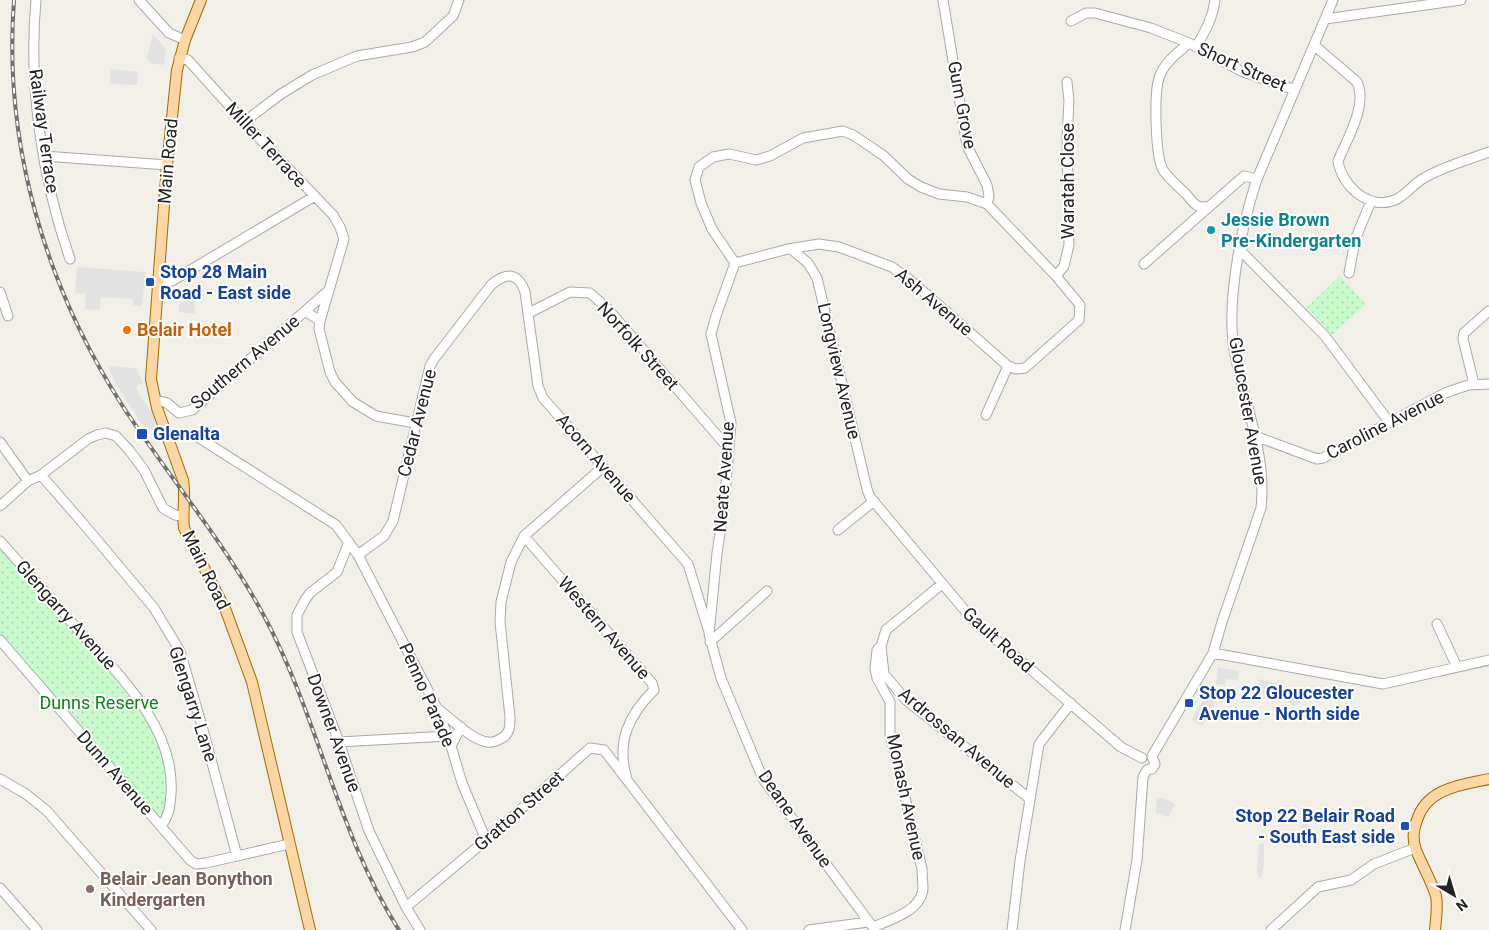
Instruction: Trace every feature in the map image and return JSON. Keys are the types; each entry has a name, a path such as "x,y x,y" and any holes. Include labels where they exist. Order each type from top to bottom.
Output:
{"main road":[{"name":"Main Road","path":"201,0 184,40 179,58 167,165 151,379 156,400 183,480 182,516 184,528 226,611 252,682 268,743 289,844 310,930"},
{"path":"1435,930 1436,896 1415,848 1413,836 1418,815 1431,798 1450,787 1489,779"}],"street":[{"name":"Railway Terrace","path":"36,0 33,49 44,156 59,227 70,259"},
{"path":"139,0 169,33 184,40"},
{"path":"244,122 281,94 312,75 357,56 412,47 426,42 452,16 460,0"},
{"name":"Gum Grove","path":"943,0 967,146 987,185 989,196 987,204"},
{"path":"1209,206 1204,208 1196,205 1164,170 1159,161 1155,98 1160,75 1167,63 1193,45 1208,26 1216,0"},
{"name":"Gloucester Avenue","path":"1147,757 1213,653 1261,508 1262,483 1255,436 1235,356 1232,322 1240,249 1249,204 1257,179 1333,0"},
{"path":"1325,19 1461,0"},
{"name":"Short Street","path":"1072,21 1086,13 1151,28 1193,45 1241,71 1295,90"},
{"path":"1314,45 1357,82 1361,90 1360,107 1338,162 1339,169 1360,196 1378,203 1389,202 1399,198 1423,178 1489,152"},
{"name":"Miller Terrace","path":"179,58 188,60 333,215 340,227 344,240"},
{"name":"Waratah Close","path":"1056,276 1064,266 1069,245 1067,138 1069,101 1067,82"},
{"path":"736,263 712,228 701,202 695,180 699,167 713,157 729,154 756,160 770,156 804,138 843,131 853,135 884,156 908,179 921,187 938,194 967,197 987,204 1056,276 1080,305 1079,320 1025,368 1016,370 1008,366 986,414"},
{"path":"44,156 167,165"},
{"path":"1144,264 1244,176 1257,179"},
{"path":"158,280 172,281 315,196"},
{"path":"1349,273 1356,240 1371,201"},
{"name":"Southern Avenue","path":"320,321 344,240"},
{"name":"Ash Avenue","path":"736,263 791,249 820,244 839,247 892,267 910,280 1008,366"},
{"name":"Longview Avenue","path":"791,249 808,262 817,278 866,489 874,501"},
{"path":"1240,249 1325,336 1388,422"},
{"name":"Neate Avenue","path":"710,640 731,423 711,334 736,263"},
{"name":"Acorn Avenue","path":"508,276 516,278 522,284 529,313 538,386 543,398 688,564 710,640"},
{"name":"Cedar Avenue","path":"358,555 384,536 393,521 430,366 491,285 500,278 508,276"},
{"name":"Southern Avenue","path":"156,400 167,403 179,413 192,410 330,290"},
{"path":"0,292 8,316"},
{"name":"Norfolk Street","path":"529,313 570,292 590,293 608,309 729,449"},
{"path":"305,311 320,321 319,329 330,372 335,382 353,402 376,416 416,423"},
{"path":"1474,384 1463,339 1464,333 1489,311"},
{"name":"Caroline Avenue","path":"1255,436 1317,459 1328,456 1445,393 1474,384 1489,384"},
{"path":"0,506 28,481 41,475 92,437 106,433 116,436 122,441 144,470 163,508 175,515 182,516"},
{"name":"Penno Parade","path":"193,434 336,525 349,542 358,555 437,708 448,736 462,783 486,840"},
{"path":"0,442 28,481"},
{"path":"437,708 461,727 486,742 496,742 506,736 510,727 500,622 501,602 511,562 524,536 603,467"},
{"name":"Glengarry Lane","path":"41,475 154,608 180,651 237,856"},
{"path":"838,530 874,501"},
{"name":"Gault Road","path":"874,501 972,619 1121,746 1147,757"},
{"name":"Western Avenue","path":"524,536 652,683 654,690 641,703 628,724 622,745 624,770 628,781"},
{"name":"Glengarry Avenue","path":"0,540 135,693 163,742 172,782 170,809 167,818 160,826"},
{"name":"Downer Avenue","path":"349,542 337,572 310,593 297,615 297,632 339,742 368,831 406,907 420,930"},
{"path":"881,646 886,630 942,584"},
{"path":"710,640 767,591"},
{"path":"1437,624 1458,667"},
{"name":"Dunn Avenue","path":"0,640 190,860 196,864 237,856"},
{"name":"Deane Avenue","path":"710,640 721,678 763,779 872,926"},
{"name":"Ardrossan Avenue","path":"881,646 884,674 906,700 1030,799"},
{"name":"Monash Avenue","path":"809,930 872,926 897,917 916,904 923,891 922,869 890,734 890,702 877,678 875,669 877,650 881,646"},
{"path":"1213,653 1376,684 1390,684 1489,660"},
{"path":"1012,930 1020,861 1039,744 1071,703"},
{"path":"451,746 461,727"},
{"path":"339,742 448,736"},
{"name":"Gratton Street","path":"406,907 486,840 590,748 604,750 742,930"},
{"path":"1125,930 1137,860 1144,777 1147,770 1141,765 1147,757"},
{"path":"0,779 26,794 47,811 151,930"},
{"path":"237,856 289,844"},
{"path":"1270,930 1282,926 1318,887 1350,880 1374,864 1415,848"},
{"path":"0,888 36,930"}],"green space":[{"path":"1340,276 1366,304 1332,335 1307,307"},
{"name":"Dunns Reserve","path":"0,541 135,693 163,742 171,782 161,826 0,640"}],"shaded area":[{"path":"153,34 166,49 164,65 150,63 147,58"},
{"path":"110,69 138,72 137,85 110,84"},
{"path":"77,267 145,272 142,306 133,305 133,299 101,297 100,310 85,309 86,294 75,293"},
{"path":"190,296 194,300 195,314 179,312 179,304"},
{"path":"108,366 136,368 143,383 136,386 140,396 152,412 156,426 149,430 143,426 115,382"},
{"path":"1218,667 1239,671 1237,680 1226,679 1225,685 1216,684"},
{"path":"1259,679 1278,683 1272,700 1256,690"},
{"path":"1297,687 1306,695 1294,707 1285,698"},
{"path":"1208,691 1218,697 1202,726 1192,720"},
{"path":"1157,798 1164,798 1175,804 1168,817 1156,813"},
{"path":"1314,808 1304,837 1299,832 1307,810"},
{"path":"1264,843 1264,866 1261,878 1257,875 1259,844"}],"railway":[{"path":"14,0 12,54 15,107 23,159 35,211 51,262 71,311 95,359 122,405 231,560 263,614 299,692 359,854 399,930"}],"place":[{"name":"Jessie Brown Pre-Kindergarten","path":"1211,230"},
{"name":"Stop 28 Main Road - East side","path":"150,282"},
{"name":"Belair Hotel","path":"127,330"},
{"name":"Glenalta","path":"142,434"},
{"name":"Stop 22 Gloucester Avenue - North side","path":"1189,703"},
{"name":"Stop 22 Belair Road - South East side","path":"1405,826"},
{"name":"Belair Jean Bonython Kindergarten","path":"90,889"}]}
